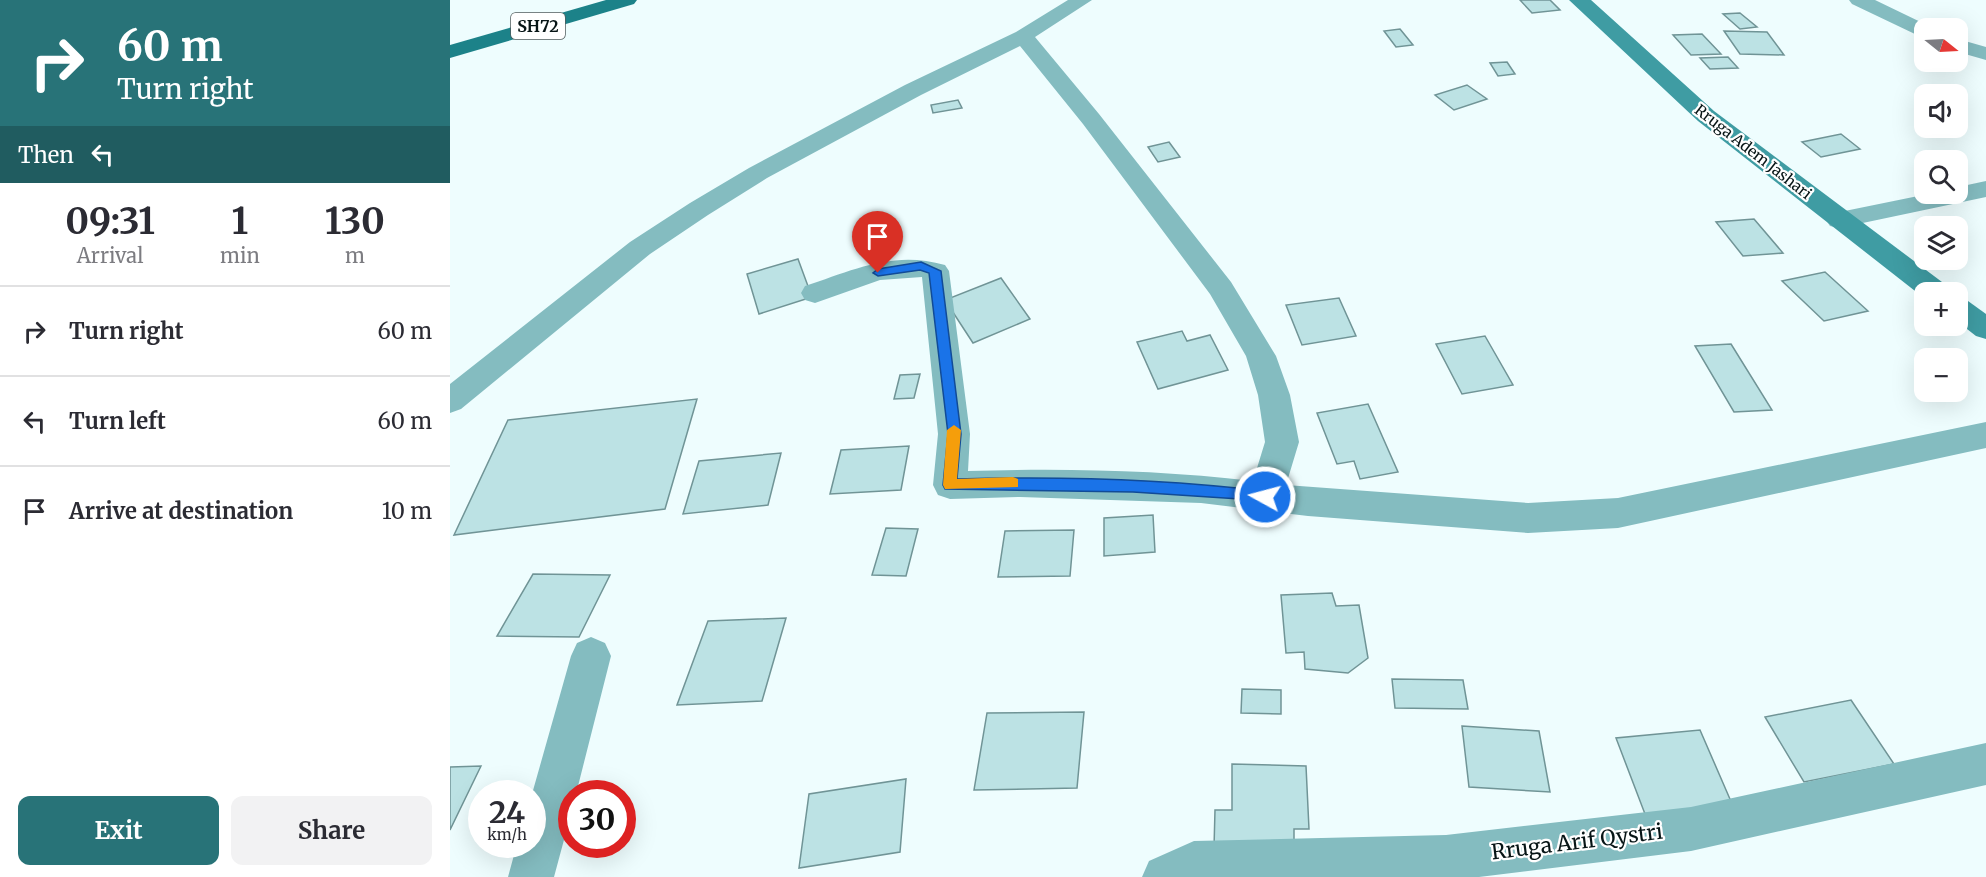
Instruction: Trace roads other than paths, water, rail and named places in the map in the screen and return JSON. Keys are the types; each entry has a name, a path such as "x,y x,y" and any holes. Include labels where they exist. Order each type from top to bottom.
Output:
{"main road":[{"name":"SH72","path":"450,52 627,0"}],"street":[{"path":"450,401 640,248 699,209 758,173 913,90 1023,36 1082,0"},
{"name":"Rruga Adem Jashari","path":"1580,0 1706,116 1923,282"},
{"path":"1859,0 1914,26"},
{"path":"1023,36 1091,119 1221,289 1261,356 1274,395 1281,442 1265,497"},
{"path":"1968,48 1986,54"},
{"path":"1839,220 1986,189"},
{"path":"815,293 878,273 921,266 935,271 954,434 950,485 1020,483 1201,489 1265,497 1528,518 1618,513 1986,435"},
{"path":"1968,316 1986,329"},
{"path":"531,877 591,656"},
{"name":"Rruga Arif Qystri","path":"1165,877 1194,864 1446,858 1691,829 1986,764"}]}
